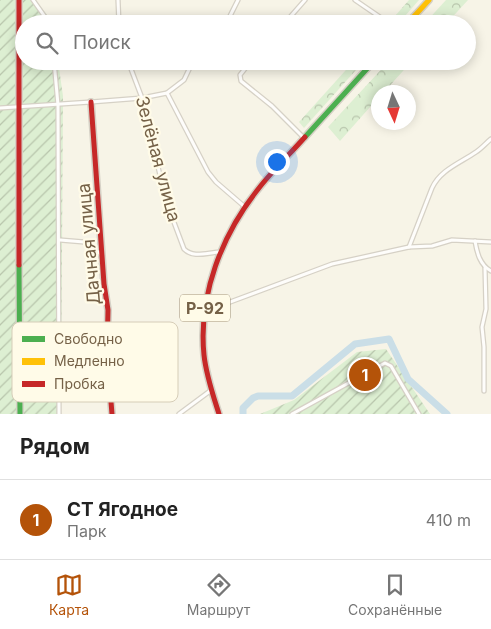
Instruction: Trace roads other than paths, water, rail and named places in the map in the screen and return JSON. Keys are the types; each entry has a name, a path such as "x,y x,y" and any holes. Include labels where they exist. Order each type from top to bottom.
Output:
{"street":[{"path":"19,0 19,15"},
{"path":"33,0 44,15"},
{"path":"118,0 119,15"},
{"path":"230,15 238,0"},
{"path":"292,15 306,0"},
{"path":"355,0 377,15"},
{"path":"415,15 429,0"},
{"path":"18,70 19,322"},
{"path":"55,70 58,105 60,240 57,322"},
{"name":"Зелёная улица","path":"131,70 142,98 166,201 184,248 188,253 194,255 221,252"},
{"path":"0,108 142,98 167,93 184,80 189,70"},
{"path":"243,70 240,74 243,84 272,106 304,138"},
{"name":"Р-92","path":"220,414 210,391 203,348 205,311 209,288 221,252 245,207 258,188 366,70"},
{"path":"167,93 208,172 216,182 245,207"},
{"name":"Дачная улица","path":"91,102 108,322"},
{"path":"409,248 436,180 446,171 477,152 491,139"},
{"path":"60,240 84,242 102,254"},
{"path":"205,311 332,264 409,248 432,246 452,240 491,242"},
{"path":"475,241 478,254 486,268 491,271"},
{"path":"484,391 482,328 486,309 486,268"},
{"path":"292,414 385,363 391,366 419,414"},
{"path":"179,414 210,391"}],"waterway":[{"path":"243,414 243,408 253,398 258,396 292,396 355,344 389,339 408,379 447,414"}],"place":[{"name":"СТ Ягодное","path":"365,375"}]}
